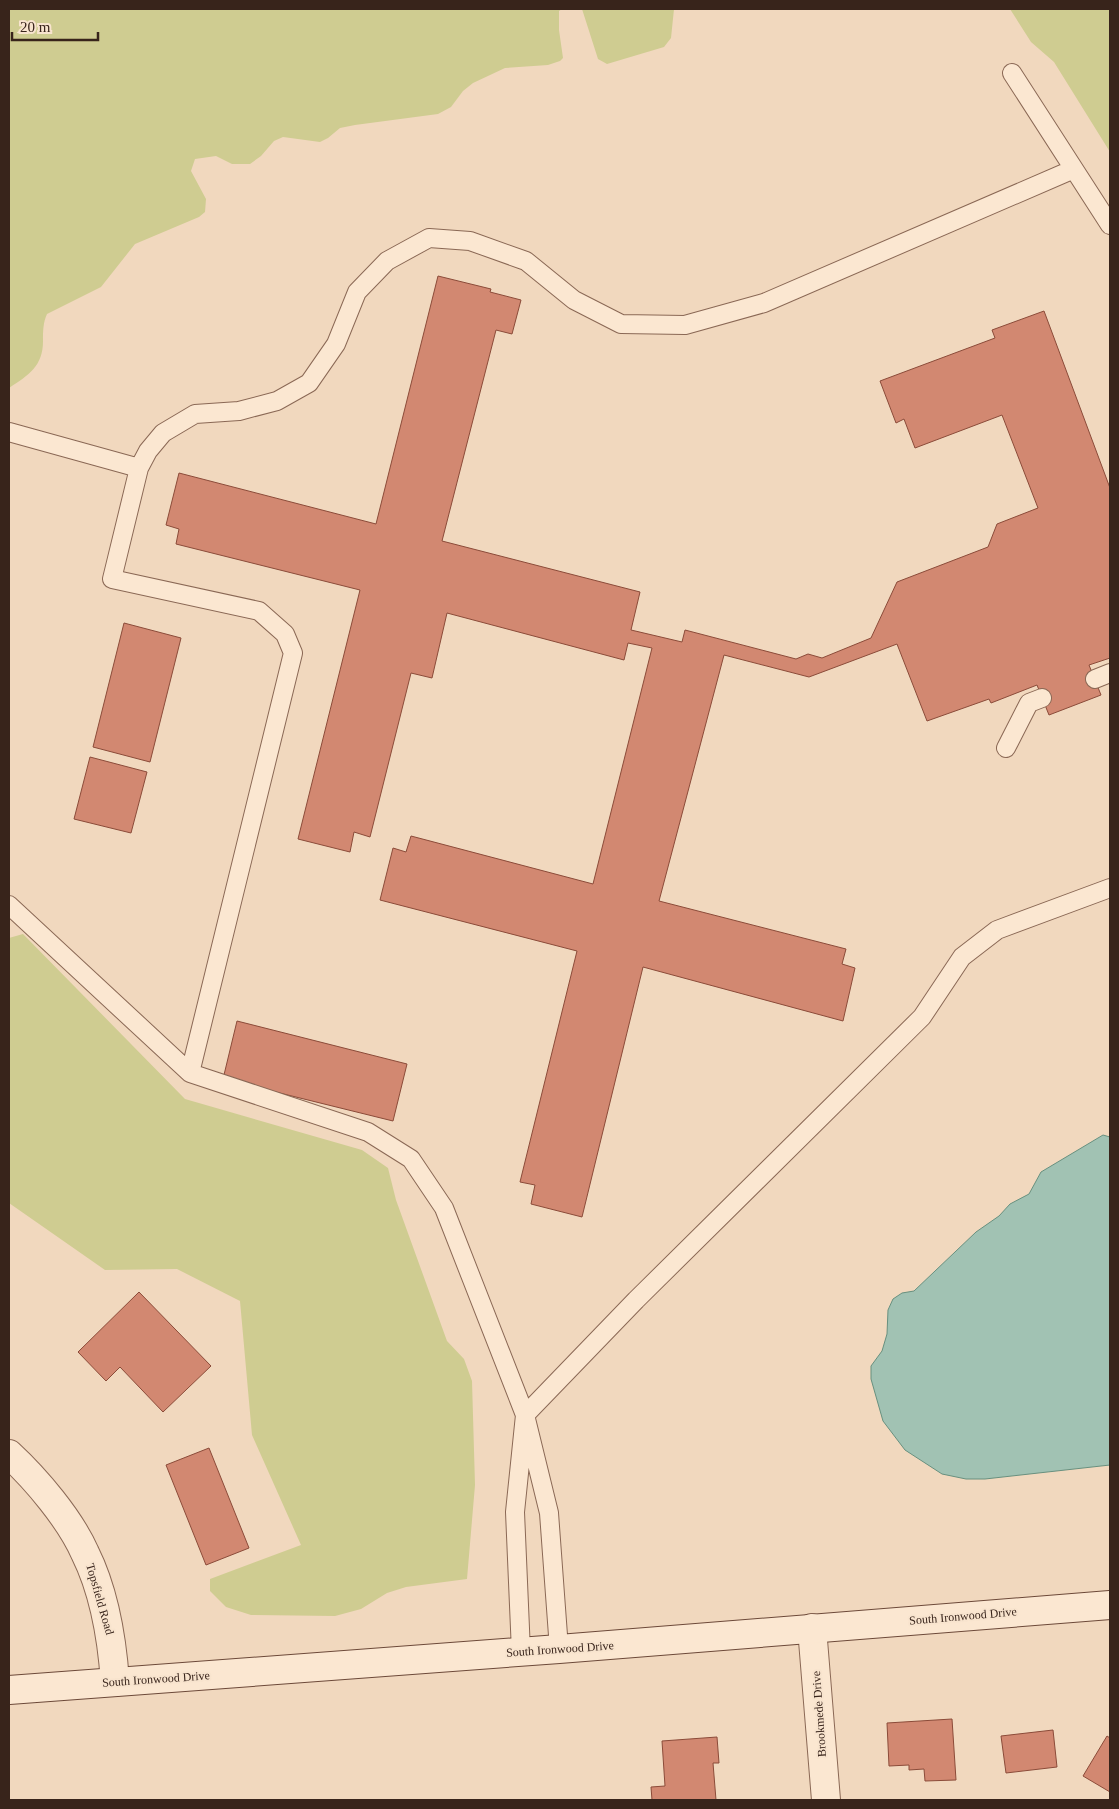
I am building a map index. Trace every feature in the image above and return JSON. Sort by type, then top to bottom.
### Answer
[{"type":"main road","name":"Topsfield Road","points":[[9,1454],[29,1473],[74,1532],[86,1553],[96,1579],[106,1615],[112,1647],[115,1682]]},
{"type":"main road","name":"South Ironwood Drive","points":[[9,1690],[521,1652],[1110,1604]]},
{"type":"main road","name":"Brookmede Drive","points":[[812,1628],[826,1800]]},
{"type":"lane","points":[[1012,72],[1110,225]]},
{"type":"lane","points":[[190,1073],[293,652],[285,634],[258,611],[112,579],[139,468],[148,451],[164,433],[196,414],[239,411],[277,401],[309,383],[336,344],[357,292],[387,261],[429,238],[470,241],[526,261],[574,300],[621,324],[685,325],[764,303],[1074,169]]},
{"type":"lane","points":[[9,432],[139,468]]},
{"type":"lane","points":[[1006,748],[1029,703],[1042,698]]},
{"type":"lane","points":[[521,1652],[515,1512],[525,1416],[636,1300],[922,1017],[962,957],[997,930],[1110,888]]},
{"type":"lane","points":[[9,906],[190,1073],[368,1132],[411,1159],[444,1208],[525,1416],[549,1513],[559,1649]]},
{"type":"shaded area","points":[[9,9],[562,9],[559,11],[559,30],[563,58],[548,65],[505,68],[473,83],[463,91],[451,107],[438,114],[340,128],[320,142],[283,137],[274,141],[261,156],[250,164],[232,164],[216,156],[195,159],[191,171],[206,199],[205,212],[199,217],[135,244],[101,287],[47,314],[42,350],[38,363],[29,374],[9,388]]},
{"type":"shaded area","points":[[582,9],[674,9],[671,38],[664,47],[607,64],[598,59]]},
{"type":"shaded area","points":[[1010,9],[1110,9],[1110,152],[1054,62],[1031,42]]},
{"type":"shaded area","points":[[23,934],[185,1099],[362,1150],[388,1168],[396,1200],[447,1341],[464,1359],[472,1381],[475,1485],[467,1579],[406,1587],[387,1593],[361,1609],[335,1616],[251,1615],[226,1607],[210,1591],[210,1579],[301,1545],[252,1435],[240,1301],[177,1269],[105,1270],[9,1203],[9,938]]},
{"type":"shaded area","points":[[1103,1135],[1110,1137],[1110,1465],[985,1479],[966,1479],[942,1474],[905,1450],[883,1421],[871,1379],[871,1366],[882,1351],[887,1334],[888,1310],[893,1299],[902,1293],[914,1291],[976,1232],[999,1216],[1010,1204],[1029,1194],[1041,1172]]},
{"type":"building","points":[[438,276],[491,289],[490,292],[521,300],[512,334],[496,330],[442,541],[640,592],[631,630],[682,642],[685,630],[796,659],[808,654],[822,658],[871,638],[897,582],[988,547],[997,524],[1038,508],[1002,415],[915,448],[904,419],[896,423],[880,381],[995,338],[992,330],[1044,311],[1110,488],[1110,658],[1089,665],[1101,695],[1049,715],[1037,685],[991,703],[989,699],[927,721],[897,644],[809,677],[724,655],[659,901],[846,949],[842,964],[855,968],[843,1021],[643,967],[582,1217],[531,1204],[535,1185],[520,1182],[577,951],[380,900],[393,848],[406,852],[411,836],[593,884],[652,648],[628,643],[624,660],[447,613],[432,678],[411,673],[370,837],[354,832],[350,852],[298,839],[360,590],[176,544],[179,529],[166,525],[179,473],[376,524]]},
{"type":"building","points":[[124,623],[181,638],[150,762],[93,747]]},
{"type":"building","points":[[90,757],[147,772],[131,833],[74,819]]},
{"type":"building","points":[[237,1021],[407,1064],[393,1121],[223,1079]]},
{"type":"building","points":[[139,1292],[211,1366],[163,1412],[120,1367],[106,1381],[78,1352]]},
{"type":"building","points":[[209,1448],[249,1548],[206,1565],[166,1465]]},
{"type":"building","points":[[952,1719],[956,1780],[925,1781],[924,1769],[909,1770],[909,1765],[889,1766],[887,1723]]},
{"type":"building","points":[[1053,1730],[1057,1767],[1006,1773],[1001,1736]]},
{"type":"building","points":[[1107,1736],[1110,1738],[1110,1792],[1083,1776]]},
{"type":"building","points":[[717,1737],[719,1763],[713,1763],[716,1800],[652,1800],[651,1787],[665,1786],[662,1741]]}]
